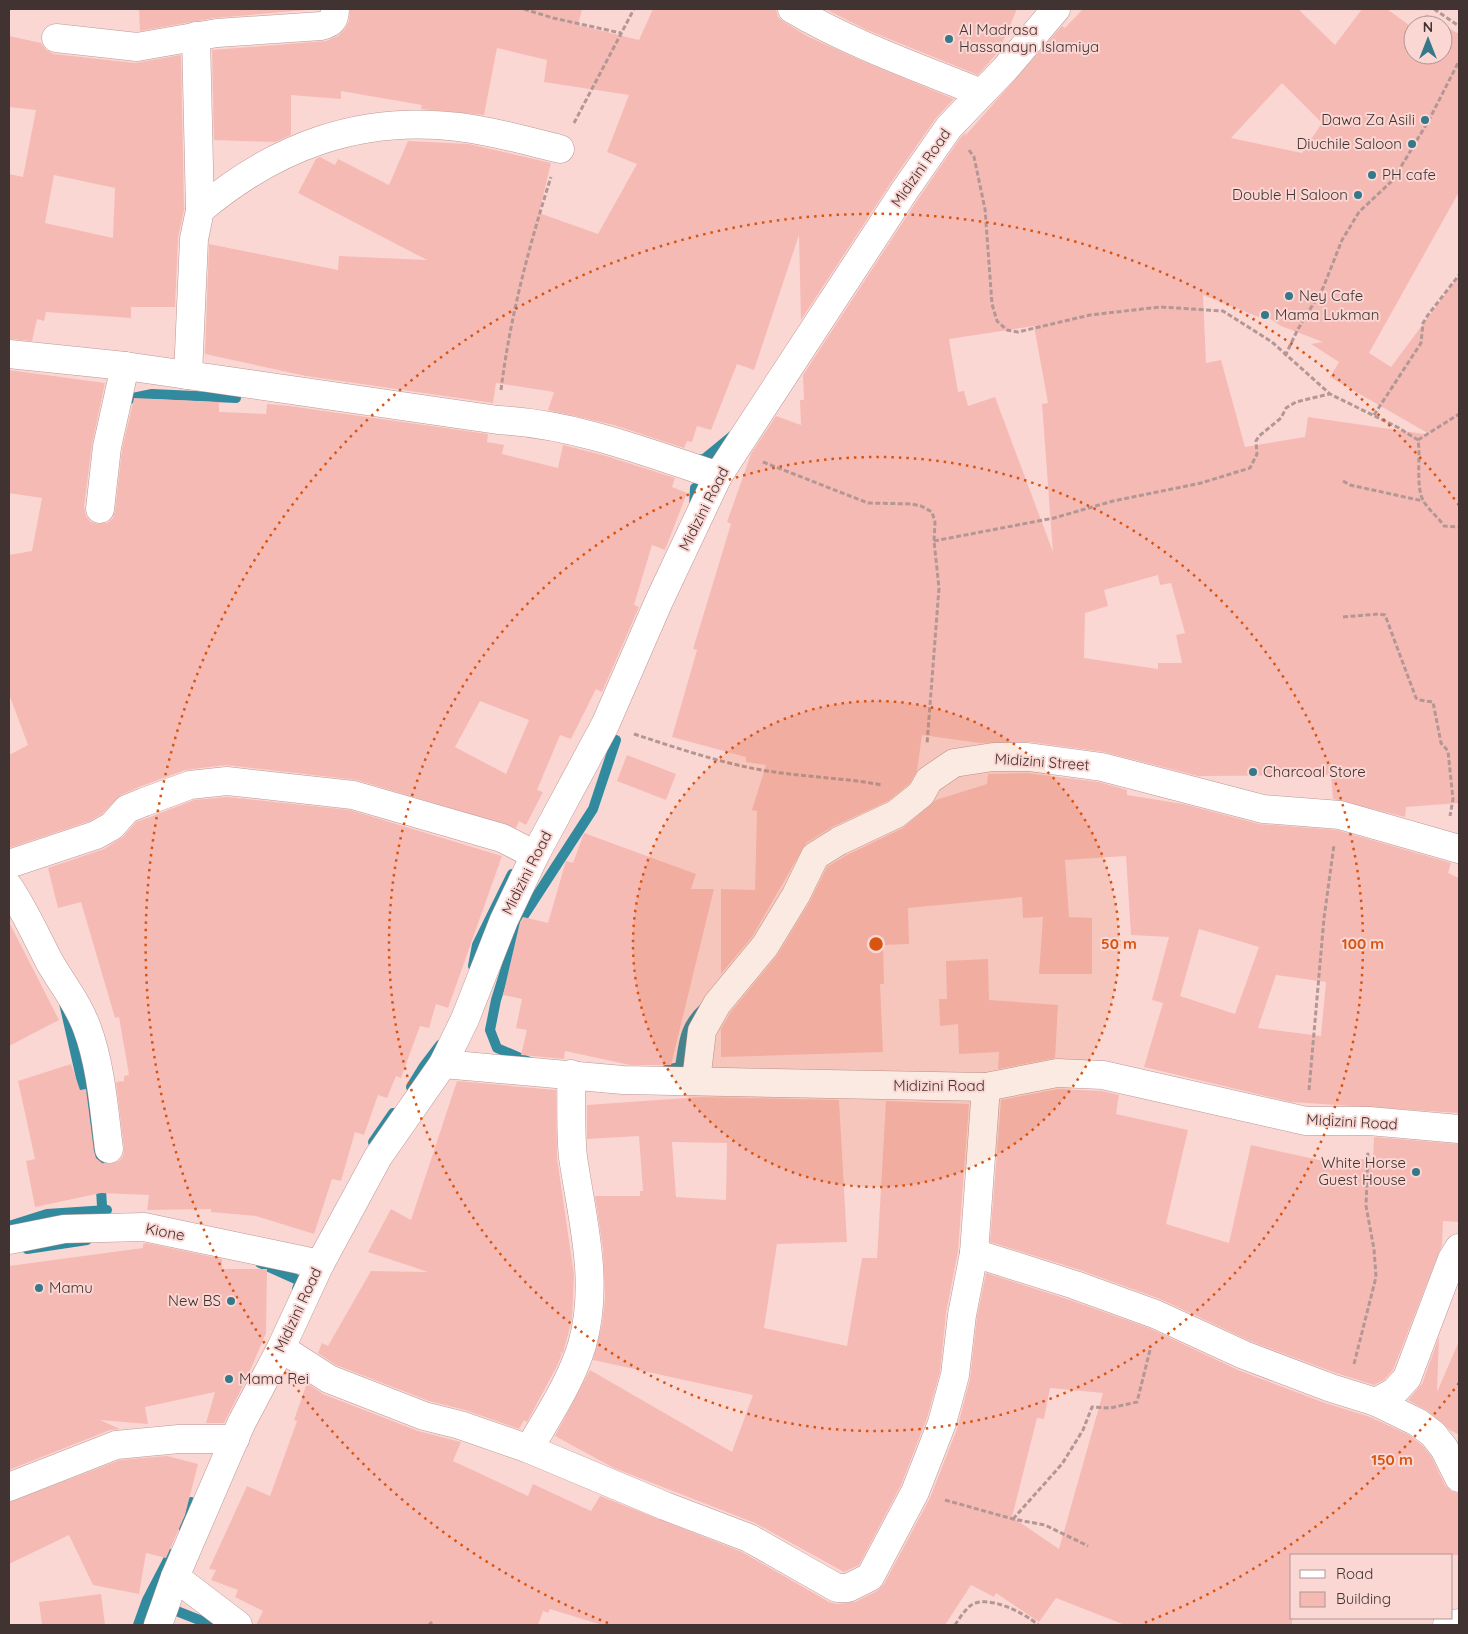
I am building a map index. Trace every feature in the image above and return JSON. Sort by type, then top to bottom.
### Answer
[{"type":"street","points":[[56,38],[137,47],[234,31],[321,26],[330,24],[335,18],[335,9]]},
{"type":"street","points":[[792,9],[816,23],[859,43],[980,94]]},
{"type":"street","name":"Midizini Road","points":[[158,1625],[175,1577],[235,1438],[281,1348],[320,1264],[378,1158],[443,1064],[466,1019],[504,920],[605,724],[659,601],[718,476],[880,227],[949,127],[1005,69],[1056,9]]},
{"type":"street","points":[[188,374],[194,239],[200,210],[196,36]]},
{"type":"street","points":[[200,210],[240,180],[296,148],[352,130],[384,125],[417,124],[459,127],[499,134],[560,150]]},
{"type":"street","points":[[9,354],[188,374],[498,420],[528,422],[606,438],[718,476]]},
{"type":"street","points":[[100,509],[107,447],[125,366]]},
{"type":"street","name":"Midizini Street","points":[[696,1081],[702,1032],[717,1004],[765,946],[796,895],[815,856],[839,841],[896,814],[954,763],[970,759],[1028,757],[1102,766],[1263,808],[1340,815],[1450,846]]},
{"type":"street","points":[[9,864],[96,835],[112,826],[128,808],[190,785],[226,781],[353,795],[502,838],[536,855]]},
{"type":"street","points":[[9,887],[25,910],[50,962],[73,997],[88,1028],[102,1092],[109,1149]]},
{"type":"street","name":"Midizini Road","points":[[443,1064],[623,1080],[986,1088],[1057,1073],[1103,1074],[1306,1121],[1369,1121],[1459,1130]]},
{"type":"street","points":[[529,1449],[575,1364],[586,1328],[589,1296],[589,1246],[573,1155],[571,1074]]},
{"type":"street","points":[[281,1348],[329,1379],[424,1416],[460,1424],[529,1449],[665,1506],[749,1538],[837,1588],[848,1588],[870,1577],[915,1492],[942,1424],[955,1375],[962,1315],[974,1253],[986,1088]]},
{"type":"street","name":"Kione","points":[[9,1240],[64,1228],[144,1227],[320,1264]]},
{"type":"street","points":[[1376,1402],[1394,1392],[1407,1378],[1452,1259],[1459,1248]]},
{"type":"street","points":[[974,1253],[1075,1284],[1156,1314],[1244,1354],[1332,1388],[1376,1402],[1417,1422],[1433,1434],[1444,1448],[1459,1478]]},
{"type":"street","points":[[9,1487],[116,1445],[179,1438],[235,1438]]},
{"type":"street","points":[[175,1577],[238,1625]]},
{"type":"street","points":[[1447,1625],[1459,1623]]},
{"type":"path","points":[[524,9],[553,18],[621,33]]},
{"type":"path","points":[[498,420],[505,356],[530,242],[560,150],[634,9]]},
{"type":"path","points":[[1434,9],[1459,26]]},
{"type":"path","points":[[1285,356],[1298,329],[1323,288],[1342,240],[1360,212],[1393,180],[1429,120],[1459,61]]},
{"type":"path","points":[[949,127],[974,157],[985,209],[992,304],[997,321],[1007,330],[1018,332],[1090,315],[1160,307],[1223,311],[1272,342],[1285,356],[1330,394],[1374,415],[1418,440]]},
{"type":"path","points":[[1374,415],[1421,343],[1423,323],[1459,275]]},
{"type":"path","points":[[934,542],[1054,518],[1113,500],[1201,483],[1250,468],[1257,454],[1256,441],[1259,436],[1281,418],[1286,408],[1296,402],[1330,394]]},
{"type":"path","points":[[1418,440],[1459,414]]},
{"type":"path","points":[[1418,440],[1420,491],[1423,500],[1444,526],[1459,527]]},
{"type":"path","points":[[605,724],[698,754],[754,769],[802,776],[925,787],[927,734],[934,682],[939,588],[934,542],[935,522],[932,512],[921,506],[897,502],[868,503],[826,484],[750,458],[718,476]]},
{"type":"path","points":[[1343,481],[1350,485],[1423,500]]},
{"type":"path","points":[[1343,617],[1385,615],[1416,698],[1433,702],[1441,743],[1448,752],[1452,799],[1449,818],[1450,846]]},
{"type":"path","points":[[1306,1121],[1327,892],[1340,815]]},
{"type":"path","points":[[1332,1388],[1350,1374],[1374,1289],[1374,1249],[1366,1206],[1369,1121]]},
{"type":"path","points":[[1013,1519],[1062,1464],[1083,1430],[1092,1407],[1110,1408],[1137,1402],[1150,1359],[1156,1314]]},
{"type":"path","points":[[915,1492],[1013,1519],[1045,1525],[1088,1546]]},
{"type":"path","points":[[955,1625],[970,1606],[983,1602],[1002,1605],[1019,1611],[1038,1625]]},
{"type":"building","points":[[139,9],[319,9],[214,18],[140,31]]},
{"type":"building","points":[[350,9],[582,9],[578,25],[639,40],[653,9],[776,9],[778,17],[807,36],[954,99],[936,118],[892,181],[801,320],[799,235],[754,370],[737,364],[711,430],[697,426],[692,442],[687,441],[684,448],[614,425],[548,410],[554,392],[496,383],[493,403],[306,376],[205,354],[209,244],[338,270],[339,256],[427,260],[298,193],[316,159],[320,157],[335,165],[338,159],[389,185],[408,141],[469,144],[551,163],[539,213],[598,234],[637,164],[607,152],[629,95],[544,82],[547,60],[497,48],[484,115],[421,109],[422,105],[341,91],[341,99],[291,95],[291,135],[275,142],[214,140],[212,50],[326,41],[338,36],[345,29],[349,21]]},
{"type":"building","points":[[830,9],[1017,9],[999,51],[978,75],[867,30],[829,11]]},
{"type":"building","points":[[1083,9],[1298,9],[1335,45],[1362,9],[1387,9],[1403,21],[1403,65],[1453,65],[1453,30],[1459,34],[1459,192],[1369,353],[1391,367],[1459,276],[1459,803],[1406,807],[1405,817],[1333,799],[1331,775],[1198,776],[1104,752],[1030,742],[980,743],[922,735],[917,771],[909,784],[888,801],[832,827],[806,843],[752,937],[721,974],[721,889],[755,890],[757,811],[752,810],[766,765],[746,762],[746,757],[672,737],[697,650],[693,649],[731,524],[727,522],[751,454],[776,416],[801,425],[800,400],[804,400],[803,375],[918,199],[961,137],[966,132],[965,136],[1062,26],[1065,28]],"holes":[[[1282,83],[1322,123],[1302,153],[1231,138]],[[1203,295],[1264,319],[1263,314],[1281,326],[1323,342],[1311,344],[1339,362],[1330,377],[1431,435],[1308,417],[1305,437],[1245,447],[1221,360],[1206,363]],[[1034,326],[1048,403],[1042,404],[1053,552],[995,397],[968,406],[964,391],[958,392],[949,339]],[[1158,575],[1160,585],[1171,583],[1185,633],[1176,635],[1182,663],[1158,663],[1158,669],[1084,658],[1085,613],[1108,606],[1104,590]]]},
{"type":"building","points":[[9,36],[41,43],[46,50],[54,54],[135,63],[181,55],[184,210],[178,238],[175,307],[131,307],[131,318],[46,312],[44,321],[37,319],[32,341],[9,339],[9,174],[23,177],[36,110],[9,107]],"holes":[[[54,175],[115,188],[113,238],[45,223]]]},
{"type":"building","points":[[9,370],[105,383],[92,444],[84,507],[86,516],[91,522],[98,524],[107,523],[113,518],[115,511],[122,450],[134,398],[219,402],[219,412],[266,414],[267,404],[289,406],[488,434],[487,442],[504,445],[502,454],[558,468],[563,445],[606,456],[675,478],[672,487],[687,493],[665,550],[652,545],[634,605],[639,607],[602,692],[596,689],[571,739],[560,735],[537,790],[543,792],[526,825],[519,821],[516,828],[357,780],[226,765],[185,770],[139,787],[121,795],[102,814],[90,821],[9,848],[9,755],[28,745],[9,694],[9,555],[32,551],[42,498],[9,493]],"holes":[[[480,701],[529,720],[506,774],[455,747]]]},
{"type":"building","points":[[627,755],[676,774],[666,800],[617,781]]},
{"type":"building","points":[[1027,773],[1099,782],[1127,790],[1127,795],[1183,804],[1259,824],[1337,830],[1451,863],[1448,873],[1459,878],[1459,1113],[1291,1102],[1144,1067],[1163,1003],[1152,1000],[1169,937],[1131,935],[1126,856],[1065,860],[1069,917],[1092,918],[1092,974],[1039,974],[1043,917],[1023,918],[1022,897],[908,908],[909,944],[883,945],[884,984],[880,984],[883,1052],[721,1057],[721,1029],[730,1013],[778,954],[809,903],[827,867],[847,855],[903,828],[936,800],[987,784],[988,774]],"holes":[[[1199,929],[1259,947],[1235,1014],[1180,996]],[[1276,975],[1326,982],[1321,1036],[1258,1028]]]},
{"type":"building","points":[[227,797],[350,810],[502,856],[448,1008],[436,1004],[429,1028],[420,1026],[401,1078],[396,1076],[387,1098],[378,1095],[364,1135],[355,1132],[341,1181],[332,1179],[314,1234],[256,1216],[211,1212],[211,1209],[147,1210],[149,1195],[101,1193],[35,1207],[26,1161],[35,1159],[18,1081],[71,1064],[80,1090],[86,1089],[96,1158],[102,1163],[110,1164],[119,1161],[123,1156],[124,1148],[116,1082],[124,1081],[124,1076],[129,1075],[119,1017],[115,1018],[81,902],[58,908],[48,868],[104,849],[123,837],[136,822],[194,800]]},
{"type":"building","points":[[584,833],[696,874],[691,889],[714,889],[671,1065],[630,1065],[565,1051],[564,1059],[521,1055],[527,1030],[516,1028],[522,999],[503,995],[520,922],[523,917],[548,923],[566,861],[573,863]]},
{"type":"building","points":[[9,922],[59,1020],[9,1046]]},
{"type":"building","points":[[988,959],[989,1000],[1058,1005],[1055,1058],[998,1069],[999,1052],[959,1054],[958,1024],[940,1026],[939,999],[947,999],[946,961]]},
{"type":"building","points":[[457,1081],[556,1090],[557,1158],[574,1275],[572,1319],[563,1353],[559,1352],[562,1354],[557,1366],[527,1422],[524,1420],[519,1429],[465,1410],[429,1401],[336,1365],[318,1353],[322,1343],[328,1346],[371,1271],[428,1272],[368,1252],[391,1209],[411,1220]]},
{"type":"building","points":[[1058,1089],[1102,1091],[1119,1095],[1116,1114],[1188,1130],[1166,1224],[1229,1243],[1251,1145],[1319,1160],[1373,1159],[1374,1137],[1459,1144],[1459,1222],[1443,1221],[1442,1245],[1393,1370],[1384,1380],[1374,1385],[1336,1373],[1250,1341],[1160,1299],[1080,1270],[990,1242],[1001,1100]]},
{"type":"building","points":[[701,1097],[839,1100],[847,1242],[777,1244],[764,1328],[847,1346],[862,1258],[877,1258],[886,1101],[969,1104],[958,1251],[946,1313],[940,1372],[927,1418],[901,1485],[859,1565],[844,1572],[755,1523],[614,1468],[555,1436],[590,1370],[732,1452],[753,1395],[593,1360],[602,1325],[605,1298],[603,1249],[595,1196],[640,1196],[640,1191],[643,1191],[639,1136],[587,1139],[587,1105]],"holes":[[[672,1142],[727,1143],[726,1200],[676,1197]]]},
{"type":"building","points":[[146,1243],[222,1259],[222,1269],[267,1269],[266,1333],[246,1380],[224,1423],[206,1423],[215,1392],[145,1407],[148,1424],[100,1420],[120,1429],[110,1430],[9,1470],[9,1266],[143,1248],[143,1244]]},
{"type":"building","points":[[986,1273],[1149,1328],[1238,1370],[1325,1403],[1370,1417],[1409,1435],[1422,1445],[1431,1456],[1445,1485],[1451,1491],[1458,1493],[1459,1555],[1290,1554],[1290,1619],[1292,1619],[1292,1625],[1125,1625],[1056,1598],[1039,1622],[996,1593],[994,1597],[971,1585],[945,1625],[602,1625],[550,1609],[548,1613],[543,1611],[538,1625],[256,1625],[263,1611],[235,1597],[238,1590],[211,1580],[216,1570],[209,1569],[247,1486],[270,1496],[297,1421],[294,1420],[307,1383],[323,1394],[418,1431],[461,1442],[453,1461],[528,1496],[533,1484],[591,1511],[600,1496],[742,1552],[829,1602],[837,1604],[855,1602],[877,1591],[884,1584],[930,1498],[957,1429],[970,1379],[977,1317]],"holes":[[[1050,1388],[1103,1393],[1059,1549],[1012,1517],[1037,1418],[1044,1419]]]},
{"type":"building","points":[[1439,1337],[1437,1392],[1459,1341],[1459,1435],[1426,1410],[1408,1400],[1422,1384]]},
{"type":"building","points":[[167,1456],[198,1464],[185,1515],[166,1558],[146,1553],[139,1594],[93,1585],[69,1535],[9,1564],[9,1502],[120,1460]]},
{"type":"building","points":[[101,1594],[105,1625],[42,1625],[39,1602]]},
{"type":"waterway","points":[[123,400],[152,394],[236,398]]},
{"type":"waterway","points":[[694,460],[704,459],[732,436]]},
{"type":"waterway","points":[[694,506],[695,488]]},
{"type":"waterway","points":[[532,1063],[497,1048],[490,1030],[496,1000],[521,920],[593,809],[616,740]]},
{"type":"waterway","points":[[473,966],[477,945],[512,874]]},
{"type":"waterway","points":[[64,1003],[99,1157],[102,1206]]},
{"type":"waterway","points":[[666,1070],[680,1067],[686,1035],[692,1021],[704,1008]]},
{"type":"waterway","points":[[411,1087],[440,1045]]},
{"type":"waterway","points":[[373,1142],[393,1113]]},
{"type":"waterway","points":[[9,1226],[47,1214],[107,1210]]},
{"type":"waterway","points":[[27,1249],[87,1240]]},
{"type":"waterway","points":[[260,1263],[300,1281],[297,1289]]},
{"type":"waterway","points":[[183,1527],[191,1502]]},
{"type":"waterway","points":[[138,1625],[147,1600],[171,1554]]},
{"type":"waterway","points":[[168,1610],[169,1608],[212,1625]]},
{"type":"place","name":"Al Madrasa Hassanayn Islamiya","points":[[949,39]]},
{"type":"place","name":"Dawa Za Asili","points":[[1425,120]]},
{"type":"place","name":"Diuchile Saloon","points":[[1412,144]]},
{"type":"place","name":"PH cafe","points":[[1372,175]]},
{"type":"place","name":"Double H Saloon","points":[[1358,195]]},
{"type":"place","name":"Ney Cafe","points":[[1289,296]]},
{"type":"place","name":"Mama Lukman","points":[[1265,315]]},
{"type":"place","name":"Charcoal Store","points":[[1253,772]]},
{"type":"place","name":"White Horse Guest House","points":[[1416,1172]]},
{"type":"place","name":"Mamu","points":[[39,1288]]},
{"type":"place","name":"New BS","points":[[231,1301]]},
{"type":"place","name":"Mama Rei","points":[[229,1379]]}]
